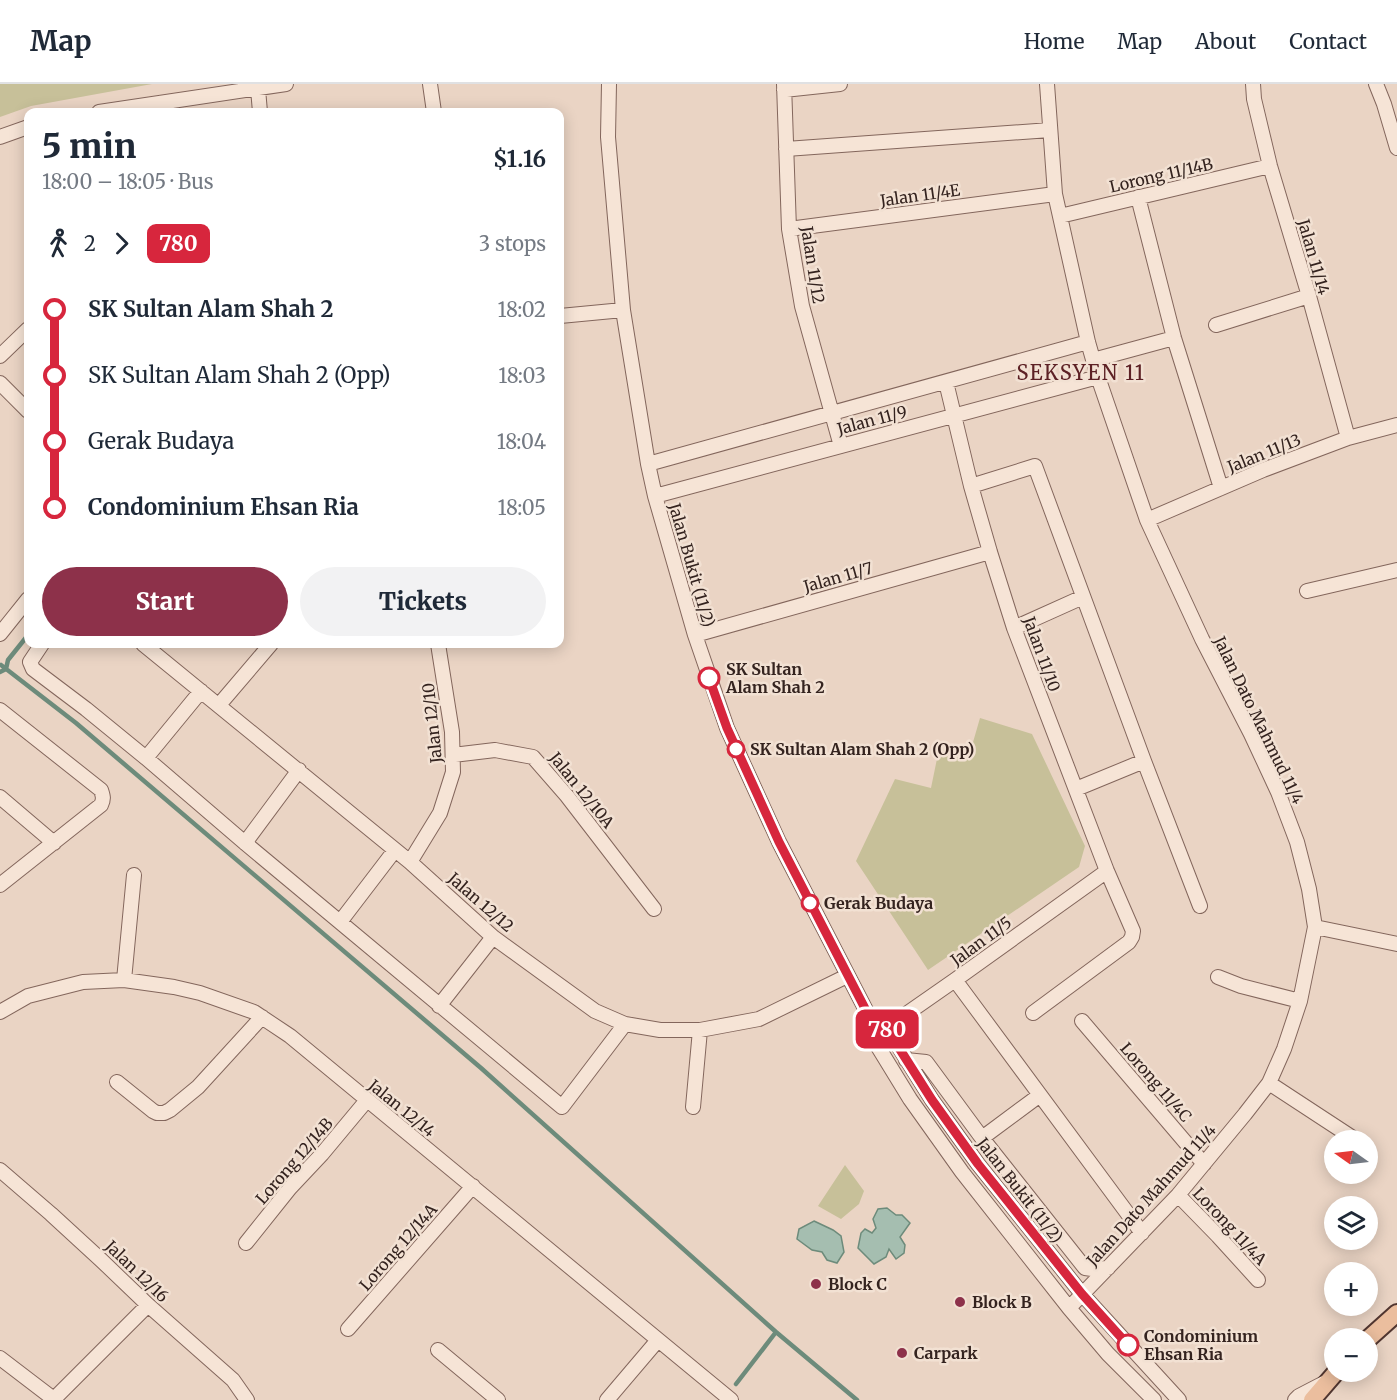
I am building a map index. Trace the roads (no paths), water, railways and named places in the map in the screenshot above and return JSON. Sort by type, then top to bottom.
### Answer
[{"type":"main road","points":[[1378,1330],[1397,1313]]},
{"type":"main road","points":[[1312,1400],[1327,1382]]},
{"type":"street","points":[[130,108],[286,84]]},
{"type":"street","points":[[430,84],[433,108]]},
{"type":"street","name":"Jalan Bukit (11/2)","points":[[609,84],[608,137],[623,310],[648,464],[695,635],[727,728],[779,842],[871,1020],[872,1037],[910,1099],[962,1172],[1069,1308],[1108,1354],[1154,1400]]},
{"type":"street","points":[[784,87],[840,84]]},
{"type":"street","name":"Jalan Dato Mahmud 11/4","points":[[1047,84],[1055,194],[1098,377],[1147,520],[1202,639],[1278,792],[1297,842],[1309,889],[1315,927],[1300,1001],[1284,1049],[1269,1083],[1178,1195],[1069,1308]]},
{"type":"street","name":"Jalan 11/14","points":[[1253,84],[1254,99],[1270,166],[1348,438]]},
{"type":"street","points":[[1376,84],[1391,102],[1397,148]]},
{"type":"street","name":"Jalan 11/12","points":[[784,87],[789,229],[802,306],[841,446]]},
{"type":"street","points":[[258,88],[260,108]]},
{"type":"street","points":[[0,137],[24,129]]},
{"type":"street","points":[[786,149],[1050,130]]},
{"type":"street","name":"Lorong 11/14B","points":[[1060,216],[1270,166]]},
{"type":"street","name":"Jalan 11/4E","points":[[789,229],[1055,194]]},
{"type":"street","points":[[1138,197],[1174,338],[1221,488]]},
{"type":"street","points":[[1216,325],[1309,297]]},
{"type":"street","points":[[564,316],[623,310]]},
{"type":"street","points":[[0,356],[24,333]]},
{"type":"street","points":[[1093,360],[1174,338]]},
{"type":"street","name":"Jalan 11/9","points":[[648,464],[1088,342]]},
{"type":"street","name":"Jalan 11/9","points":[[655,496],[1098,377]]},
{"type":"street","name":"Jalan 11/10","points":[[946,382],[971,486],[1014,628],[1107,871],[1133,929],[1129,942],[1033,1013]]},
{"type":"street","points":[[0,383],[24,407]]},
{"type":"street","name":"Jalan 11/13","points":[[1147,520],[1348,438],[1397,425]]},
{"type":"street","points":[[971,486],[1035,466],[1200,906]]},
{"type":"street","name":"Jalan 11/7","points":[[695,635],[990,552]]},
{"type":"street","points":[[1307,591],[1397,570]]},
{"type":"street","points":[[1014,628],[1083,597]]},
{"type":"street","points":[[0,634],[24,604]]},
{"type":"street","points":[[39,648],[30,662],[33,669],[146,758],[562,1107],[625,1024]]},
{"type":"street","name":"Jalan 12/12","points":[[148,648],[410,862],[493,937],[596,1011],[625,1024],[660,1030],[700,1030],[759,1019],[847,976]]},
{"type":"street","points":[[219,705],[268,648]]},
{"type":"street","name":"Jalan 12/10","points":[[410,862],[440,813],[453,772],[452,732],[439,648]]},
{"type":"street","points":[[146,758],[201,691]]},
{"type":"street","points":[[0,710],[101,790],[103,796],[101,805],[0,885]]},
{"type":"street","name":"Jalan 12/10A","points":[[453,754],[495,750],[533,757],[567,795],[654,909]]},
{"type":"street","points":[[1076,789],[1144,761]]},
{"type":"street","points":[[245,843],[299,770]]},
{"type":"street","points":[[0,798],[54,843]]},
{"type":"street","points":[[340,922],[395,850]]},
{"type":"street","name":"Jalan 11/5","points":[[872,1037],[887,1029],[1107,871]]},
{"type":"street","points":[[124,980],[134,875]]},
{"type":"street","points":[[1315,927],[1397,944]]},
{"type":"street","points":[[440,1005],[493,937]]},
{"type":"street","points":[[1218,977],[1241,986],[1300,1001]]},
{"type":"street","name":"Jalan 12/14","points":[[0,1012],[28,996],[83,982],[124,980],[200,993],[244,1008],[262,1017],[290,1036],[731,1400]]},
{"type":"street","points":[[955,980],[1142,1233]]},
{"type":"street","points":[[117,1082],[153,1111],[164,1113],[198,1087],[262,1017]]},
{"type":"street","name":"Jalan Bukit (11/2)","points":[[871,1020],[887,1029],[932,1100],[978,1164],[1082,1294],[1179,1400]]},
{"type":"street","name":"Lorong 11/4C","points":[[1082,1021],[1204,1164]]},
{"type":"street","points":[[693,1107],[700,1030]]},
{"type":"street","points":[[906,1060],[926,1062],[982,1138],[1085,1268],[1108,1268]]},
{"type":"street","points":[[1269,1083],[1341,1130]]},
{"type":"street","points":[[982,1138],[1040,1095]]},
{"type":"street","name":"Lorong 12/14B","points":[[246,1243],[290,1188],[367,1100]]},
{"type":"street","name":"Jalan 12/16","points":[[0,1170],[232,1380],[247,1400]]},
{"type":"street","name":"Lorong 12/14A","points":[[348,1329],[473,1186]]},
{"type":"street","name":"Lorong 11/4A","points":[[1178,1195],[1258,1281]]},
{"type":"street","points":[[0,1358],[55,1399],[148,1305]]},
{"type":"street","points":[[607,1400],[658,1340]]},
{"type":"street","points":[[438,1350],[498,1400]]},
{"type":"street","points":[[1295,1400],[1324,1381]]},
{"type":"waterway","points":[[0,672],[6,669],[8,660],[24,640]]},
{"type":"waterway","points":[[1,665],[76,723],[481,1068],[776,1332],[857,1400]]},
{"type":"waterway","points":[[736,1384],[776,1332]]},
{"type":"place","name":"SK Sultan Alam Shah 2","points":[[709,678]]},
{"type":"place","name":"SK Sultan Alam Shah 2 (Opp)","points":[[736,749]]},
{"type":"place","name":"Gerak Budaya","points":[[810,903]]},
{"type":"place","name":"Block C","points":[[816,1284]]},
{"type":"place","name":"Block B","points":[[960,1302]]},
{"type":"place","name":"Condominium Ehsan Ria","points":[[1128,1345]]},
{"type":"place","name":"Carpark","points":[[902,1353]]},
{"type":"district","name":"SEKSYEN 11","points":[[1081,373]]}]
